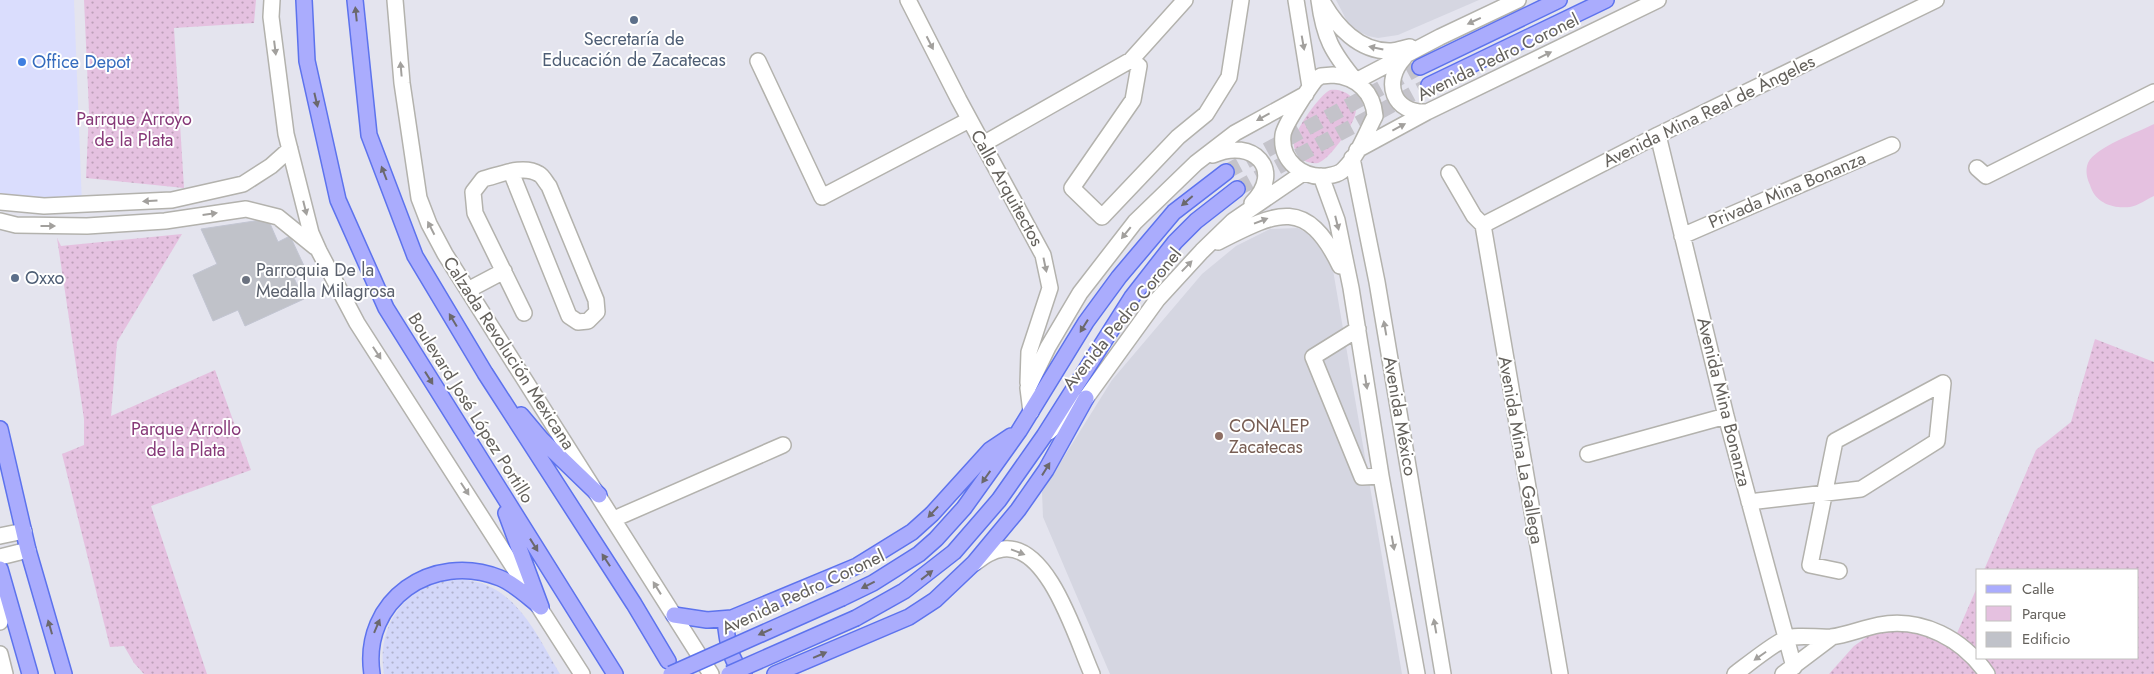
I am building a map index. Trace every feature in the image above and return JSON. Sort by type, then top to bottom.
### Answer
[{"type":"main road","name":"Boulevard José López Portillo","points":[[304,0],[306,60],[338,200],[386,308],[615,674]]},
{"type":"main road","name":"Boulevard José López Portillo","points":[[354,0],[369,135],[415,256],[485,373],[634,604],[670,668]]},
{"type":"main road","name":"Avenida Pedro Coronel","points":[[1420,67],[1559,0]]},
{"type":"main road","name":"Avenida Pedro Coronel","points":[[1429,85],[1606,0]]},
{"type":"main road","name":"Avenida Pedro Coronel","points":[[670,668],[842,598],[898,568],[936,539],[964,508],[1019,431],[1086,322],[1119,277],[1174,212],[1226,172]]},
{"type":"main road","name":"Avenida Pedro Coronel","points":[[729,674],[856,618],[904,591],[954,552],[999,500],[1044,436],[1132,297],[1175,242],[1196,221],[1237,189]]},
{"type":"main road","points":[[485,373],[542,440],[599,495]]},
{"type":"main road","points":[[775,674],[909,617],[935,600],[974,563],[1018,510],[1046,470],[1086,398]]},
{"type":"main road","points":[[0,429],[28,550],[64,674]]},
{"type":"main road","points":[[674,615],[707,620],[725,619],[857,566],[912,532],[932,514],[990,450],[1019,431]]},
{"type":"main road","points":[[495,483],[541,607]]},
{"type":"main road","points":[[0,569],[30,674]]},
{"type":"main road","points":[[372,674],[370,658],[373,636],[381,616],[392,601],[425,577],[436,573],[470,571],[501,579],[541,607]]},
{"type":"main road","points":[[725,619],[728,646],[738,669],[744,674]]},
{"type":"street","points":[[272,0],[271,17],[286,134],[311,233],[319,251],[357,322],[541,607],[582,674]]},
{"type":"street","name":"Calzada Revolución Mexicana","points":[[395,0],[402,83],[419,198],[428,224],[711,674]]},
{"type":"street","name":"Calle Arquitectos","points":[[908,0],[969,120],[1043,255],[1050,288],[1029,352],[1028,388]]},
{"type":"street","points":[[983,144],[1130,60],[1186,0]]},
{"type":"street","points":[[1130,60],[1139,66],[1133,100],[1072,188],[1102,217],[1178,137],[1206,114],[1230,77],[1242,0]]},
{"type":"street","points":[[1296,0],[1308,90]]},
{"type":"street","points":[[1321,0],[1332,19],[1348,36],[1368,47],[1391,51],[1440,37]]},
{"type":"street","points":[[1321,0],[1322,23],[1327,40],[1340,62],[1356,81],[1370,97],[1375,116],[1344,170],[1335,175],[1321,176],[1303,173],[1290,161],[1284,150],[1283,133],[1308,90],[1322,76],[1342,76],[1356,81],[1440,37],[1518,0]]},
{"type":"street","name":"Avenida Pedro Coronel","points":[[1354,154],[1427,112],[1658,0]]},
{"type":"street","name":"Avenida Mina Real de Ángeles","points":[[1483,225],[1658,136],[1936,0]]},
{"type":"street","points":[[1415,50],[1404,57],[1396,66],[1392,78],[1393,91],[1399,102],[1409,111],[1427,112]]},
{"type":"street","points":[[758,61],[822,197],[969,120]]},
{"type":"street","name":"Avenida Pedro Coronel","points":[[1028,388],[1056,332],[1104,260],[1135,222],[1196,163],[1235,133],[1308,90]]},
{"type":"street","points":[[1977,168],[1986,176],[2154,92]]},
{"type":"street","name":"Avenida Mina Bonanza","points":[[1658,136],[1726,416],[1786,638],[1789,670]]},
{"type":"street","name":"Privada Mina Bonanza","points":[[1682,236],[1892,145]]},
{"type":"street","points":[[0,202],[44,206],[172,200],[244,184],[271,166],[290,149]]},
{"type":"street","points":[[1196,163],[1230,149],[1245,151],[1258,160],[1264,169],[1266,179],[1258,197],[1232,221]]},
{"type":"street","name":"Avenida México","points":[[1354,154],[1443,674]]},
{"type":"street","points":[[511,172],[569,316],[578,322],[588,321],[597,312],[596,300],[549,186],[540,174],[524,169],[511,172],[483,179],[473,192],[475,213],[524,313]]},
{"type":"street","name":"Avenida Pedro Coronel","points":[[1044,436],[1086,398],[1157,300],[1202,251],[1232,221],[1303,173]]},
{"type":"street","points":[[1449,173],[1474,216],[1483,225]]},
{"type":"street","name":"Avenida México","points":[[1321,176],[1337,220],[1351,288],[1381,476],[1417,674]]},
{"type":"street","points":[[86,204],[87,226]]},
{"type":"street","points":[[0,222],[16,225],[87,226],[165,221],[246,209],[278,217],[319,251]]},
{"type":"street","points":[[1202,251],[1258,221],[1274,217],[1293,216],[1306,220],[1325,238],[1351,288]]},
{"type":"street","name":"Avenida Mina La Gallega","points":[[1483,225],[1560,674]]},
{"type":"street","points":[[468,290],[504,271]]},
{"type":"street","points":[[1358,329],[1313,357],[1362,477],[1381,476]]},
{"type":"street","points":[[1749,502],[1823,492],[1861,489],[1937,441],[1943,383],[1835,441],[1823,492],[1810,565],[1839,571]]},
{"type":"street","points":[[1028,388],[1031,412]]},
{"type":"street","points":[[1588,454],[1726,416]]},
{"type":"street","points":[[614,519],[782,444]]},
{"type":"street","points":[[0,536],[24,531]]},
{"type":"street","points":[[974,563],[988,554],[1002,549],[1016,550],[1034,560],[1048,577],[1092,674]]},
{"type":"street","points":[[0,558],[28,550]]},
{"type":"street","points":[[0,622],[6,595]]},
{"type":"street","points":[[1735,674],[1786,638],[1832,637],[1880,624],[1907,623],[1931,628],[1959,643],[1978,661],[1987,674]]},
{"type":"street","points":[[1789,670],[1832,637]]},
{"type":"street","points":[[0,654],[5,674]]},
{"type":"shaded area","points":[[0,0],[74,0],[82,205],[0,195]]},
{"type":"shaded area","points":[[1336,0],[1479,0],[1398,35],[1378,38],[1358,31],[1348,23]]},
{"type":"shaded area","name":"CONALEP Zacatecas","points":[[1298,228],[1315,238],[1333,270],[1402,674],[1110,674],[1043,517],[1042,492],[1112,380],[1202,274],[1236,246],[1270,229]]},
{"type":"green space","name":"Parrque Arroyo de la Plata","points":[[84,0],[256,0],[254,23],[174,28],[184,188],[86,178],[89,111]]},
{"type":"green space","points":[[1330,90],[1341,91],[1350,96],[1355,104],[1355,115],[1345,135],[1323,161],[1318,163],[1308,162],[1297,154],[1294,140],[1299,127],[1309,112]]},
{"type":"green space","points":[[2154,124],[2154,196],[2130,207],[2117,207],[2106,204],[2092,191],[2088,180],[2088,163],[2099,151],[2118,140]]},
{"type":"green space","name":"Parque Arrollo de la Plata","points":[[182,234],[117,342],[111,416],[215,370],[251,470],[151,506],[207,674],[144,674],[134,663],[124,646],[110,647],[62,454],[84,445],[84,419],[57,238],[61,246]]},
{"type":"green space","points":[[2095,339],[2154,362],[2154,674],[1829,674],[1854,646],[1881,627],[1931,635],[1951,647],[1976,590],[1976,659],[2139,659],[2139,569],[1984,569],[2036,450],[2071,422]]},
{"type":"sand","points":[[463,579],[486,585],[510,600],[538,636],[560,674],[384,674],[384,644],[387,631],[401,606],[423,588],[437,582]]},
{"type":"building","points":[[268,219],[278,242],[290,236],[307,272],[294,278],[304,299],[245,326],[238,310],[213,321],[193,275],[217,264],[201,229]]},
{"type":"tunnel","points":[[1226,172],[1420,67]]},
{"type":"tunnel","points":[[1237,189],[1429,85]]},
{"type":"place","name":"Secretaría de Educación de Zacatecas","points":[[634,20]]},
{"type":"place","name":"Office Depot","points":[[22,62]]},
{"type":"place","name":"Oxxo","points":[[15,278]]},
{"type":"place","name":"Parroquia De la Medalla Milagrosa","points":[[246,280]]},
{"type":"place","name":"CONALEP Zacatecas","points":[[1219,436]]}]
